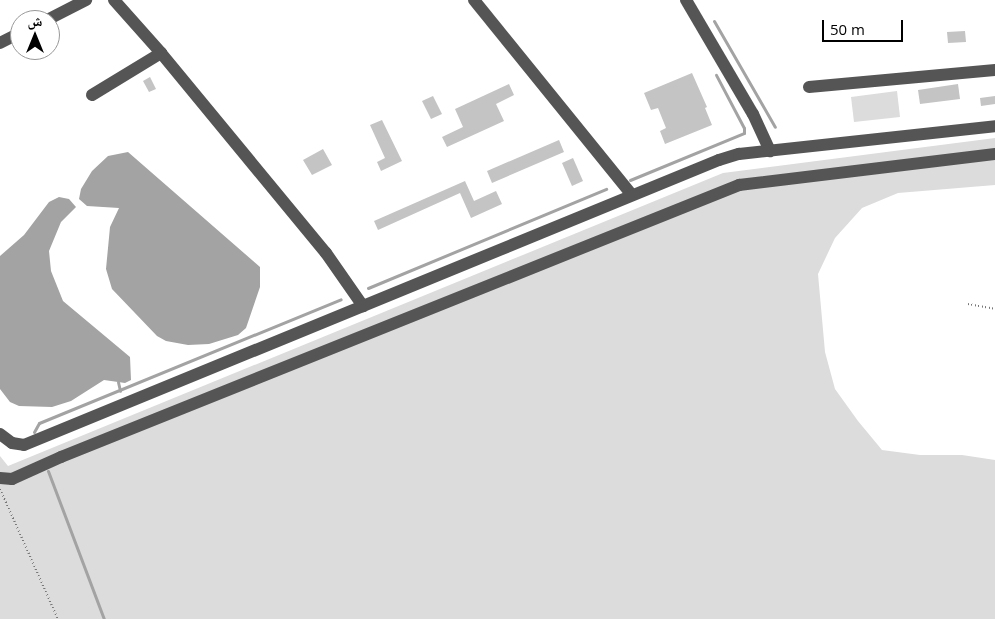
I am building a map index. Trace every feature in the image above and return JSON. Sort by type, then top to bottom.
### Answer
[{"type":"lane","points":[[60,13],[86,0]]},
{"type":"lane","points":[[114,0],[162,53],[326,253],[363,306]]},
{"type":"lane","points":[[474,0],[632,195]]},
{"type":"lane","points":[[686,0],[753,114],[770,151]]},
{"type":"lane","points":[[92,95],[162,53]]},
{"type":"lane","points":[[809,87],[995,70]]},
{"type":"lane","points":[[0,434],[12,443],[24,445],[632,195],[738,154],[995,126]]},
{"type":"lane","points":[[0,478],[12,479],[61,457],[738,185],[995,154]]},
{"type":"path","points":[[968,304],[995,309]]},
{"type":"path","points":[[0,489],[58,619]]},
{"type":"shaded area","points":[[897,91],[900,117],[854,122],[851,97]]},
{"type":"shaded area","points":[[995,138],[995,185],[898,193],[862,208],[835,238],[818,274],[825,352],[835,389],[882,450],[920,455],[962,455],[995,460],[995,619],[0,619],[0,456],[8,466],[723,173]]},
{"type":"shaded area","points":[[128,152],[260,267],[260,287],[246,328],[238,335],[209,344],[188,345],[166,341],[157,336],[112,289],[106,269],[110,227],[119,208],[87,206],[79,199],[81,189],[92,171],[108,156]]},
{"type":"shaded area","points":[[59,197],[69,199],[76,207],[61,222],[49,251],[51,271],[63,301],[130,357],[131,380],[125,383],[104,380],[71,401],[52,407],[19,406],[10,402],[0,389],[0,256],[24,235],[49,202]]},
{"type":"building","points":[[965,31],[966,42],[948,43],[947,32]]},
{"type":"building","points":[[692,73],[707,107],[705,108],[712,125],[665,144],[660,131],[666,128],[658,108],[651,110],[644,93]]},
{"type":"building","points":[[150,77],[156,89],[149,92],[143,81]]},
{"type":"building","points":[[509,84],[514,95],[496,104],[504,121],[447,147],[442,137],[463,127],[455,109]]},
{"type":"building","points":[[958,84],[960,99],[920,104],[918,90]]},
{"type":"building","points":[[433,96],[442,114],[431,119],[422,101]]},
{"type":"building","points":[[995,96],[995,104],[981,106],[980,98]]},
{"type":"building","points":[[382,120],[402,161],[381,171],[377,162],[385,158],[370,125]]},
{"type":"building","points":[[559,140],[564,152],[492,183],[487,171]]},
{"type":"building","points":[[323,149],[332,165],[312,175],[303,160]]},
{"type":"building","points":[[573,158],[583,181],[572,186],[562,163]]},
{"type":"building","points":[[465,181],[474,201],[496,191],[502,204],[471,218],[460,193],[378,230],[374,221]]},
{"type":"waterway","points":[[714,21],[775,127]]},
{"type":"waterway","points":[[630,180],[744,133],[744,128],[716,75]]},
{"type":"waterway","points":[[368,288],[606,189]]},
{"type":"waterway","points":[[34,432],[39,423],[341,299]]},
{"type":"waterway","points":[[118,382],[120,391]]},
{"type":"waterway","points":[[48,471],[104,619]]}]
